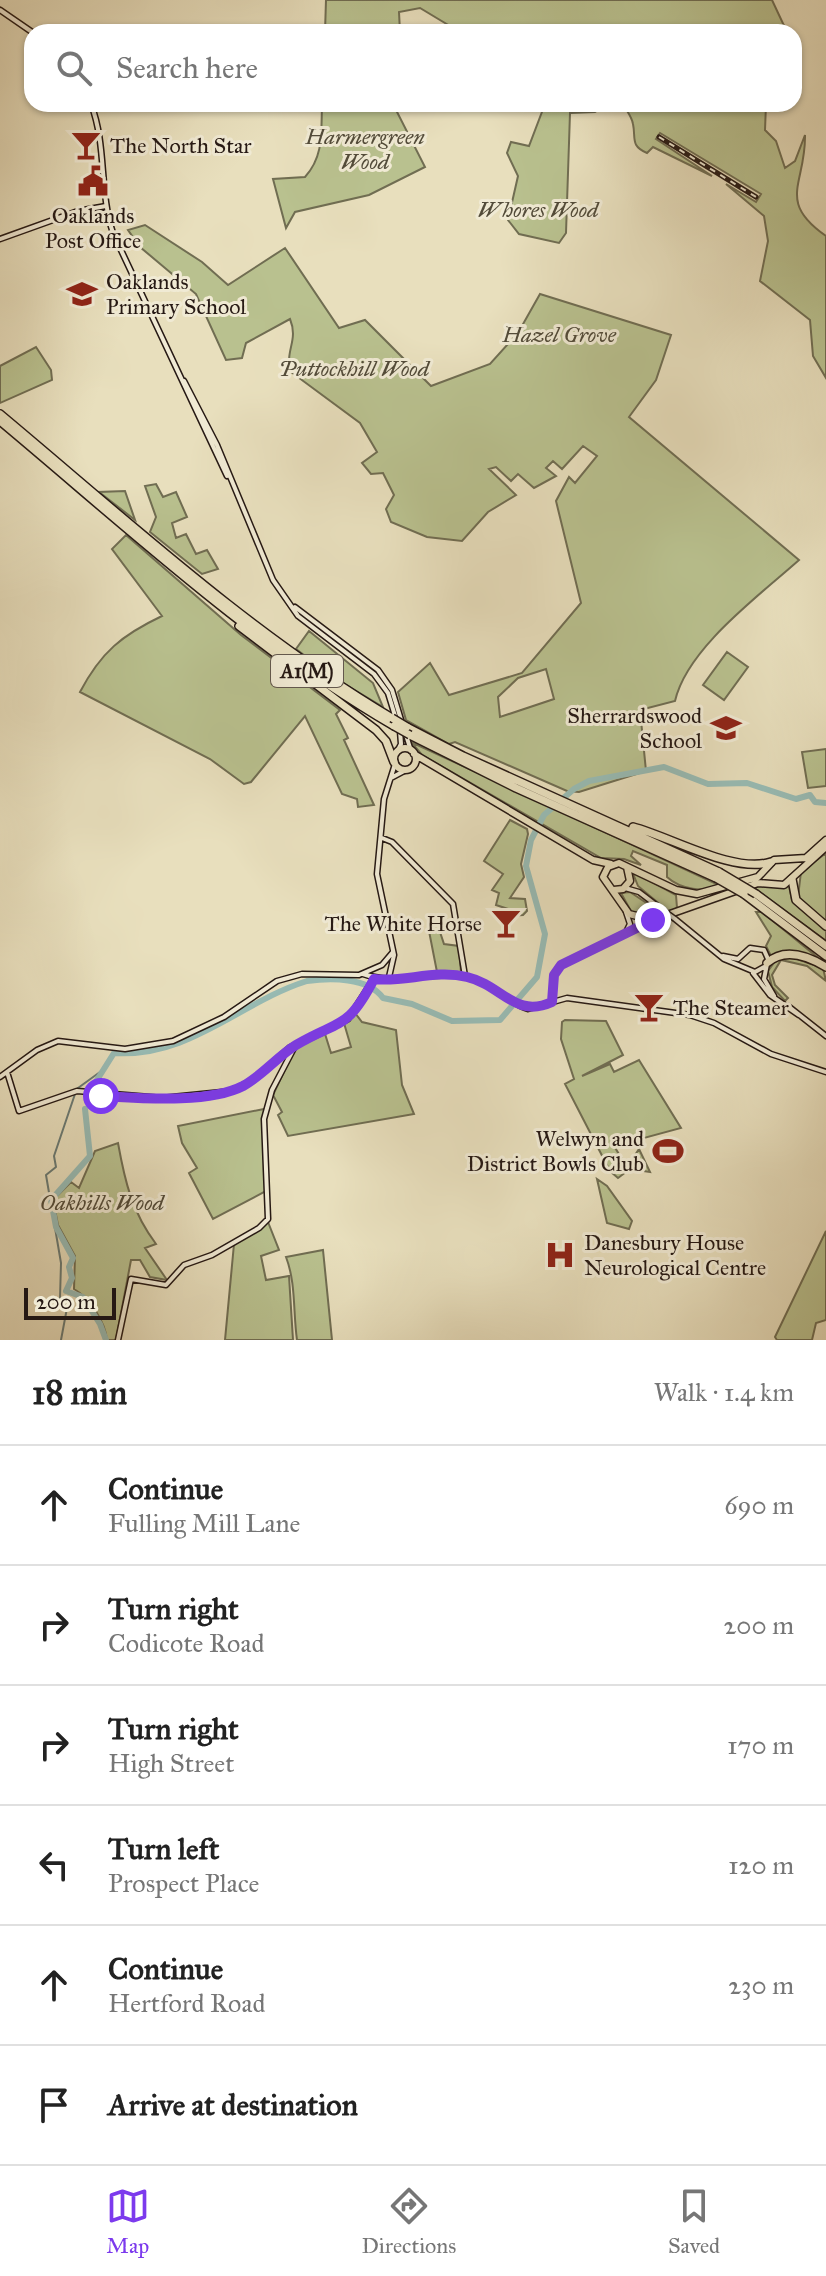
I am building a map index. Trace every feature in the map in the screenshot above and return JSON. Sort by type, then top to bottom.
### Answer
[{"type":"highway","name":"A1(M)","points":[[0,414],[191,581],[279,651],[408,731],[717,875],[826,956]]},
{"type":"highway","name":"A1(M)","points":[[0,421],[66,473]]},
{"type":"highway","name":"A1(M)","points":[[98,500],[257,627],[393,722]]},
{"type":"highway","points":[[191,581],[255,639],[376,730],[386,741],[395,763]]},
{"type":"highway","name":"A1(M)","points":[[566,806],[611,822],[756,894],[826,946]]},
{"type":"highway","points":[[611,822],[731,861],[769,866]]},
{"type":"highway","points":[[792,877],[796,900],[826,926]]},
{"type":"highway","points":[[767,964],[779,956],[793,954],[826,967]]},
{"type":"main road","points":[[0,10],[24,26]]},
{"type":"main road","points":[[93,112],[100,133],[106,206],[124,258],[229,478],[265,564],[310,626],[366,667],[382,683],[401,738],[384,799],[377,882],[393,952],[389,977]]},
{"type":"main road","points":[[0,239],[106,206]]},
{"type":"main road","points":[[293,606],[370,662],[386,680],[416,760],[408,769],[391,778]]},
{"type":"main road","points":[[397,752],[412,752],[432,768],[593,860],[627,867],[692,894],[715,892],[758,877],[769,866],[806,858],[826,840]]},
{"type":"main road","points":[[395,763],[408,769],[432,768]]},
{"type":"main road","points":[[382,838],[392,842],[453,904],[465,976]]},
{"type":"main road","points":[[554,1001],[552,996],[559,968],[626,932],[678,910],[758,883],[784,885],[826,847]]},
{"type":"main road","points":[[593,860],[626,911],[630,924],[626,932]]},
{"type":"main road","points":[[786,860],[792,877]]},
{"type":"main road","points":[[603,877],[611,864]]},
{"type":"main road","points":[[769,866],[771,883]]},
{"type":"main road","points":[[627,867],[639,892]]},
{"type":"main road","points":[[625,888],[631,878]]},
{"type":"main road","points":[[614,890],[625,888],[639,892],[723,956],[750,970],[767,964]]},
{"type":"main road","points":[[672,888],[680,899],[678,910]]},
{"type":"main road","points":[[626,911],[636,918],[653,920]]},
{"type":"main road","points":[[723,956],[734,959],[743,956],[750,948],[759,947],[766,953],[764,979],[774,996]]},
{"type":"main road","points":[[0,1077],[37,1050],[58,1041],[125,1049],[173,1041],[220,1019],[285,978],[363,974],[382,965],[393,952]]},
{"type":"main road","points":[[743,956],[764,990],[826,1036]]},
{"type":"main road","points":[[382,965],[390,970]]},
{"type":"main road","points":[[7,1072],[19,1111],[77,1091],[162,1098],[224,1093],[254,1079],[294,1048],[348,1019],[368,990],[374,969]]},
{"type":"main road","points":[[363,974],[373,980],[465,976],[531,1009],[554,1001],[574,999],[702,1018],[771,1054],[826,1072]]},
{"type":"main road","points":[[118,1340],[131,1279],[166,1285],[184,1265],[212,1255],[259,1228],[268,1219],[264,1119],[272,1090],[294,1048]]},
{"type":"green space","points":[[326,0],[772,0],[783,24],[447,24],[420,8],[399,12],[400,24],[325,24]]},
{"type":"green space","name":"Harmergreen Wood","points":[[322,112],[397,112],[425,167],[369,195],[295,212],[286,228],[273,179],[305,177],[316,161]]},
{"type":"green space","name":"Whores Wood","points":[[542,112],[595,112],[570,113],[566,233],[559,243],[519,234],[508,220],[518,176],[507,153],[511,142],[529,146]]},
{"type":"green space","points":[[627,112],[766,112],[765,130],[776,141],[785,168],[795,161],[805,135],[797,191],[802,212],[826,236],[826,378],[813,356],[810,320],[760,281],[768,241],[764,216],[726,184],[756,202],[761,194],[660,133],[656,139],[712,176],[653,147],[647,153],[636,144]]},
{"type":"green space","points":[[145,225],[202,262],[228,285],[285,248],[339,328],[365,320],[431,386],[490,364],[518,333],[540,294],[671,335],[656,380],[629,417],[799,560],[709,642],[682,681],[675,701],[640,710],[646,771],[579,792],[567,791],[455,742],[449,744],[406,720],[398,692],[430,663],[449,695],[522,673],[581,603],[556,501],[569,477],[575,483],[597,456],[583,446],[562,469],[553,461],[546,468],[556,476],[534,488],[518,474],[511,481],[496,467],[489,469],[516,495],[488,512],[462,541],[427,537],[391,522],[386,509],[394,495],[383,473],[371,474],[362,463],[377,452],[360,423],[291,372],[289,358],[293,334],[290,319],[246,343],[242,358],[226,360],[196,294],[140,247],[128,230]],"holes":[[[546,669],[554,699],[500,717],[498,697],[518,678]]]},
{"type":"green space","points":[[36,347],[51,370],[52,380],[0,403],[0,366]]},
{"type":"green space","points":[[156,484],[163,497],[176,492],[187,517],[172,523],[176,538],[186,534],[196,554],[207,550],[218,569],[202,574],[150,532],[156,517],[145,486]]},
{"type":"green space","points":[[125,491],[135,520],[99,492]]},
{"type":"green space","points":[[126,535],[241,635],[340,710],[336,714],[348,738],[344,740],[374,805],[358,807],[357,799],[342,794],[305,716],[251,782],[244,784],[210,759],[80,692],[96,666],[114,646],[135,630],[162,616],[112,549]]},
{"type":"green space","points":[[309,631],[373,683],[383,707],[333,677],[296,649]]},
{"type":"green space","points":[[727,652],[748,667],[724,700],[703,685]]},
{"type":"green space","points":[[411,742],[721,886],[700,889],[679,885],[667,877],[667,865],[633,851],[631,856],[641,865],[624,859],[601,858],[422,755]]},
{"type":"green space","points":[[826,749],[826,786],[808,788],[802,752]]},
{"type":"green space","points":[[510,820],[527,829],[528,834],[521,864],[524,877],[510,898],[525,899],[527,911],[523,915],[510,916],[511,910],[496,905],[499,893],[492,890],[503,874],[484,861]]},
{"type":"green space","points":[[826,853],[826,924],[798,897],[801,872]]},
{"type":"green space","points":[[632,871],[676,895],[677,908],[669,912],[638,886]]},
{"type":"green space","points":[[789,886],[792,900],[826,931],[826,941],[753,887]]},
{"type":"green space","points":[[630,892],[663,914],[654,918],[632,913],[621,893]]},
{"type":"green space","points":[[756,912],[762,912],[822,961],[779,953],[771,956],[766,946],[771,936]]},
{"type":"green space","points":[[439,929],[444,944],[459,946],[461,973],[437,972],[429,931]]},
{"type":"green space","points":[[791,957],[823,968],[826,981],[807,966],[781,960],[772,975],[775,985],[788,998],[785,1001],[772,987],[768,971],[776,960]]},
{"type":"green space","points":[[355,1013],[362,1022],[396,1030],[402,1085],[414,1114],[288,1136],[278,1115],[282,1112],[273,1095],[295,1048],[325,1034],[331,1053],[351,1047],[344,1023]]},
{"type":"green space","points":[[606,1021],[623,1055],[582,1076],[610,1064],[614,1072],[639,1060],[681,1128],[614,1146],[627,1167],[639,1149],[650,1172],[630,1169],[618,1178],[610,1171],[565,1084],[574,1079],[561,1039],[562,1022]]},
{"type":"green space","points":[[264,1109],[268,1190],[213,1219],[189,1173],[197,1168],[182,1143],[178,1126]]},
{"type":"green space","name":"Oakhills Wood","points":[[118,1143],[131,1196],[156,1244],[145,1248],[167,1280],[150,1277],[140,1260],[131,1260],[116,1340],[107,1340],[96,1311],[74,1289],[75,1256],[58,1225],[53,1200],[71,1182],[79,1188],[95,1151]]},
{"type":"green space","points":[[597,1179],[607,1186],[632,1221],[629,1229],[607,1223]]},
{"type":"green space","points":[[268,1222],[279,1250],[261,1256],[266,1280],[289,1276],[293,1340],[225,1340],[234,1244]]},
{"type":"green space","points":[[826,1231],[826,1320],[816,1323],[812,1340],[777,1340],[775,1337]]},
{"type":"green space","points":[[323,1250],[332,1340],[297,1340],[293,1287],[286,1257]]},
{"type":"waterway","points":[[90,1091],[114,1053],[167,1047],[307,981],[326,979],[358,983],[368,986],[383,998],[412,1004],[452,1021],[500,1020],[537,977],[545,934],[526,866],[531,840],[544,815],[574,789],[589,781],[664,767],[708,784],[747,783],[796,799],[810,795],[815,802],[826,803]]},
{"type":"waterway","points":[[78,1088],[100,1072]]},
{"type":"waterway","points":[[61,1340],[67,1308],[60,1298],[61,1263],[46,1175],[56,1167],[54,1156],[75,1094]]},
{"type":"waterway","points":[[85,1109],[90,1156],[51,1200],[56,1227],[73,1258],[69,1267],[72,1278],[66,1291],[83,1297],[106,1340]]},
{"type":"railway","points":[[659,137],[756,197]]},
{"type":"place","name":"The North Star","points":[[86,145]]},
{"type":"place","name":"Oaklands Post Office","points":[[93,181]]},
{"type":"place","name":"Oaklands Primary School","points":[[82,294]]},
{"type":"place","name":"Sherrardswood School","points":[[726,728]]},
{"type":"place","name":"The White Horse","points":[[506,923]]},
{"type":"place","name":"The Steamer","points":[[649,1007]]},
{"type":"place","name":"Welwyn and District Bowls Club","points":[[668,1151]]},
{"type":"place","name":"Danesbury House Neurological Centre","points":[[560,1255]]},
{"type":"route","points":[[101,1096],[162,1098],[232,1091],[254,1079],[289,1048],[348,1019],[374,979],[425,974],[465,976],[500,991],[523,1008],[535,1009],[552,1002],[554,975],[561,965],[653,920]]},
{"type":"park label","name":"Hazel Grove","points":[[559,334]]},
{"type":"park label","name":"Puttockhill Wood","points":[[354,368]]}]
